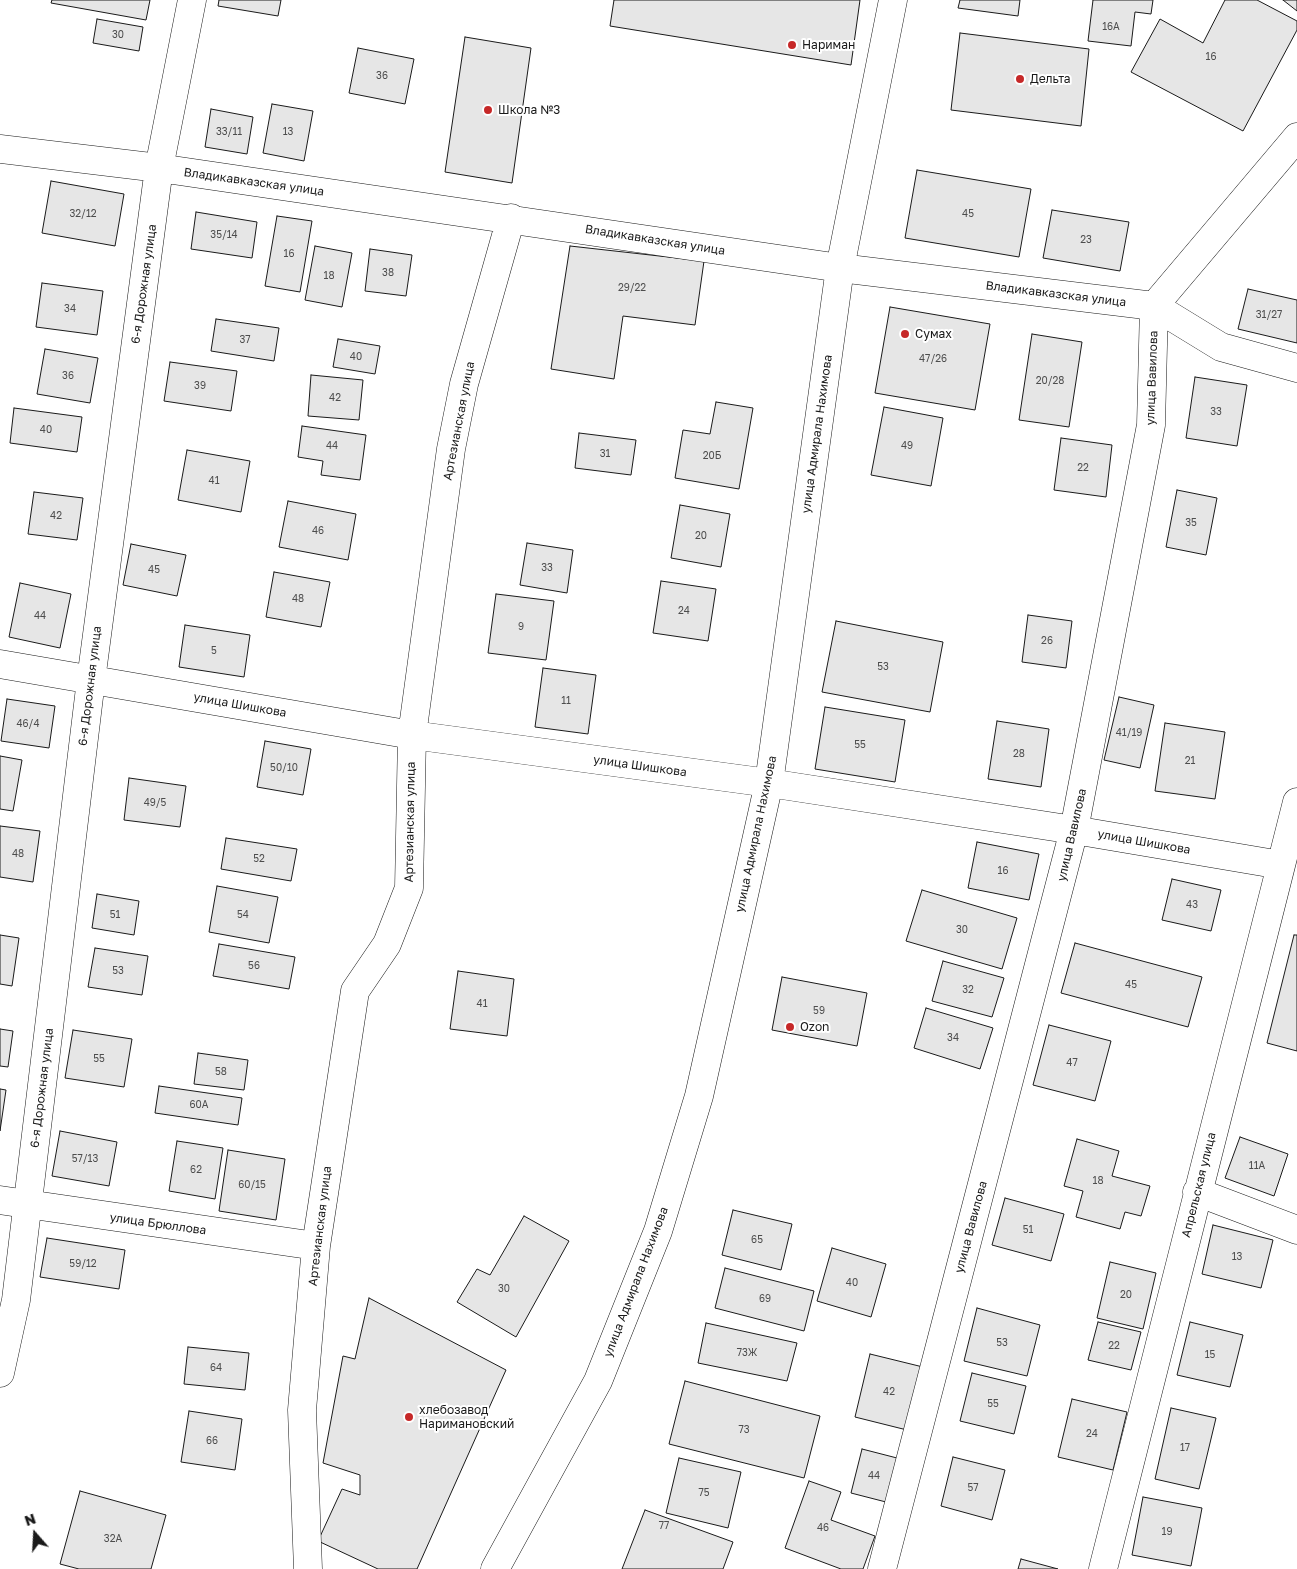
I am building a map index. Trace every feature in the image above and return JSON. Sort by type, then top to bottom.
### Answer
[{"type":"street","name":"6-я Дорожная улица","points":[[0,1373],[16,1300],[91,680],[160,168],[192,0]]},
{"type":"street","name":"улица Адмирала Нахимова","points":[[495,1569],[598,1381],[658,1231],[699,1096],[769,783],[840,268],[893,0]]},
{"type":"street","points":[[1154,306],[1297,137]]},
{"type":"street","name":"Владикавказская улица","points":[[0,149],[160,168],[511,218],[840,268],[1154,306],[1221,347],[1297,368]]},
{"type":"street","name":"Артезианская улица","points":[[308,1569],[302,1410],[316,1246],[355,991],[387,944],[409,888],[412,735],[451,449],[464,384],[511,218]]},
{"type":"street","name":"улица Вавилова","points":[[882,1569],[1074,830],[1151,425],[1154,306]]},
{"type":"street","name":"улица Шишкова","points":[[0,664],[412,735],[769,783],[1074,830],[1280,865]]},
{"type":"street","name":"Апрельская улица","points":[[1103,1569],[1297,802]]},
{"type":"street","points":[[1197,1192],[1297,1230]]},
{"type":"street","name":"улица Брюллова","points":[[0,1200],[316,1246]]},
{"type":"building","points":[[52,0],[150,0],[146,20],[51,3]]},
{"type":"building","points":[[219,0],[281,0],[278,16],[218,6]]},
{"type":"building","name":"Нариман","points":[[614,0],[860,0],[851,65],[610,26]]},
{"type":"building","points":[[960,0],[1020,0],[1018,16],[958,8]]},
{"type":"building","points":[[1093,0],[1153,0],[1151,14],[1135,12],[1131,46],[1088,41]]},
{"type":"building","points":[[1225,0],[1257,0],[1297,21],[1297,30],[1243,131],[1131,72],[1160,19],[1203,43]]},
{"type":"building","points":[[1283,0],[1297,0],[1297,11]]},
{"type":"building","points":[[97,19],[143,27],[139,51],[93,43]]},
{"type":"building","name":"Дельта","points":[[960,33],[1089,49],[1081,126],[951,110]]},
{"type":"building","name":"Школа №3","points":[[465,37],[531,48],[512,183],[445,172]]},
{"type":"building","points":[[358,48],[414,59],[405,104],[349,93]]},
{"type":"building","points":[[272,104],[313,111],[304,161],[263,153]]},
{"type":"building","points":[[211,109],[253,117],[247,154],[205,147]]},
{"type":"building","points":[[917,170],[1031,189],[1019,257],[905,238]]},
{"type":"building","points":[[51,181],[124,194],[115,246],[42,233]]},
{"type":"building","points":[[1052,210],[1129,222],[1120,271],[1043,258]]},
{"type":"building","points":[[196,212],[257,222],[252,258],[191,249]]},
{"type":"building","points":[[277,216],[312,221],[300,292],[265,286]]},
{"type":"building","points":[[315,246],[352,253],[342,307],[305,300]]},
{"type":"building","points":[[570,246],[704,261],[695,325],[623,316],[614,379],[551,369]]},
{"type":"building","points":[[370,249],[412,255],[406,296],[365,291]]},
{"type":"building","points":[[42,283],[103,291],[97,335],[36,327]]},
{"type":"building","points":[[1248,289],[1297,300],[1297,343],[1238,329]]},
{"type":"building","points":[[890,307],[990,324],[975,410],[875,393]]},
{"type":"building","points":[[216,319],[279,328],[274,361],[211,351]]},
{"type":"building","points":[[1032,334],[1082,342],[1069,427],[1019,420]]},
{"type":"building","points":[[338,339],[380,346],[375,374],[333,367]]},
{"type":"building","points":[[45,349],[98,358],[90,403],[37,394]]},
{"type":"building","points":[[170,362],[237,371],[231,411],[164,401]]},
{"type":"building","points":[[311,375],[363,380],[359,420],[308,416]]},
{"type":"building","points":[[1195,377],[1247,385],[1237,446],[1186,438]]},
{"type":"building","points":[[716,402],[753,408],[739,489],[675,478],[683,430],[710,434]]},
{"type":"building","points":[[884,407],[943,418],[931,486],[871,475]]},
{"type":"building","points":[[14,408],[82,417],[77,452],[10,443]]},
{"type":"building","points":[[302,426],[366,435],[360,480],[321,475],[323,461],[298,457]]},
{"type":"building","points":[[579,433],[636,440],[631,475],[575,468]]},
{"type":"building","points":[[1061,438],[1112,445],[1106,497],[1054,490]]},
{"type":"building","points":[[187,450],[250,461],[241,512],[178,500]]},
{"type":"building","points":[[1177,490],[1217,498],[1206,555],[1166,547]]},
{"type":"building","points":[[34,492],[83,498],[77,540],[28,534]]},
{"type":"building","points":[[288,501],[356,514],[348,560],[279,547]]},
{"type":"building","points":[[680,505],[730,514],[721,567],[671,558]]},
{"type":"building","points":[[527,543],[573,550],[567,593],[520,585]]},
{"type":"building","points":[[131,544],[186,555],[177,596],[123,585]]},
{"type":"building","points":[[274,572],[330,582],[321,627],[266,617]]},
{"type":"building","points":[[661,581],[716,589],[708,641],[653,633]]},
{"type":"building","points":[[20,583],[71,594],[60,648],[9,637]]},
{"type":"building","points":[[496,594],[554,601],[546,660],[488,653]]},
{"type":"building","points":[[1028,615],[1072,621],[1066,668],[1022,662]]},
{"type":"building","points":[[836,621],[943,642],[930,712],[822,692]]},
{"type":"building","points":[[185,625],[250,635],[244,677],[179,667]]},
{"type":"building","points":[[543,668],[596,675],[588,734],[535,727]]},
{"type":"building","points":[[1119,697],[1154,705],[1140,768],[1104,760]]},
{"type":"building","points":[[7,699],[55,706],[49,748],[1,741]]},
{"type":"building","points":[[825,707],[905,720],[895,782],[815,769]]},
{"type":"building","points":[[997,721],[1049,729],[1041,787],[988,779]]},
{"type":"building","points":[[1165,723],[1225,732],[1215,799],[1155,791]]},
{"type":"building","points":[[265,741],[311,749],[303,795],[257,787]]},
{"type":"building","points":[[0,756],[22,760],[13,811],[0,809]]},
{"type":"building","points":[[129,778],[186,786],[180,827],[124,820]]},
{"type":"building","points":[[0,826],[40,831],[33,882],[0,877]]},
{"type":"building","points":[[226,838],[297,849],[291,881],[221,869]]},
{"type":"building","points":[[977,842],[1039,854],[1029,900],[968,888]]},
{"type":"building","points":[[1172,879],[1221,890],[1211,931],[1162,920]]},
{"type":"building","points":[[217,886],[278,897],[269,943],[209,932]]},
{"type":"building","points":[[922,890],[1017,918],[1002,969],[906,941]]},
{"type":"building","points":[[97,894],[139,901],[134,935],[92,928]]},
{"type":"building","points":[[0,935],[19,938],[12,986],[0,984]]},
{"type":"building","points":[[1294,935],[1297,935],[1297,1051],[1267,1043]]},
{"type":"building","points":[[1075,943],[1202,977],[1188,1027],[1061,993]]},
{"type":"building","points":[[219,944],[295,957],[289,989],[213,976]]},
{"type":"building","points":[[95,948],[148,956],[142,995],[88,987]]},
{"type":"building","points":[[943,961],[1004,978],[992,1017],[932,1001]]},
{"type":"building","points":[[458,971],[514,979],[507,1036],[450,1029]]},
{"type":"building","points":[[782,977],[867,993],[857,1046],[772,1030]]},
{"type":"building","points":[[926,1008],[993,1028],[980,1069],[914,1048]]},
{"type":"building","points":[[1049,1025],[1111,1041],[1095,1101],[1033,1085]]},
{"type":"building","points":[[0,1029],[13,1031],[8,1067],[0,1066]]},
{"type":"building","points":[[73,1030],[132,1039],[124,1087],[65,1078]]},
{"type":"building","points":[[198,1053],[248,1060],[244,1090],[194,1084]]},
{"type":"building","points":[[159,1086],[242,1098],[238,1125],[155,1113]]},
{"type":"building","points":[[0,1089],[6,1090],[0,1131]]},
{"type":"building","points":[[60,1131],[117,1142],[109,1186],[52,1176]]},
{"type":"building","points":[[1240,1137],[1288,1154],[1274,1196],[1225,1178]]},
{"type":"building","points":[[1077,1139],[1119,1151],[1112,1176],[1150,1186],[1141,1216],[1125,1212],[1120,1229],[1076,1217],[1083,1191],[1064,1186]]},
{"type":"building","points":[[177,1141],[223,1148],[215,1199],[169,1191]]},
{"type":"building","points":[[228,1150],[285,1159],[276,1220],[219,1211]]},
{"type":"building","points":[[1005,1198],[1064,1214],[1051,1261],[992,1245]]},
{"type":"building","points":[[733,1210],[792,1224],[781,1270],[722,1255]]},
{"type":"building","points":[[524,1216],[569,1241],[516,1337],[457,1302],[477,1269],[490,1275]]},
{"type":"building","points":[[1213,1225],[1273,1240],[1261,1288],[1202,1274]]},
{"type":"building","points":[[47,1238],[125,1250],[119,1289],[40,1277]]},
{"type":"building","points":[[832,1248],[886,1264],[871,1317],[817,1301]]},
{"type":"building","points":[[1110,1262],[1156,1273],[1143,1329],[1097,1318]]},
{"type":"building","points":[[725,1268],[814,1291],[804,1331],[715,1308]]},
{"type":"building","name":"хлебозавод Наримановский","points":[[369,1298],[506,1370],[417,1569],[378,1569],[318,1541],[342,1489],[360,1495],[360,1475],[323,1463],[343,1356],[355,1359]]},
{"type":"building","points":[[977,1308],[1040,1325],[1027,1376],[964,1361]]},
{"type":"building","points":[[1098,1322],[1141,1332],[1131,1370],[1088,1360]]},
{"type":"building","points":[[1190,1322],[1243,1335],[1230,1387],[1177,1375]]},
{"type":"building","points":[[706,1323],[797,1343],[787,1381],[698,1363]]},
{"type":"building","points":[[188,1347],[249,1353],[245,1390],[184,1384]]},
{"type":"building","points":[[870,1354],[923,1367],[907,1430],[855,1417]]},
{"type":"building","points":[[972,1373],[1026,1386],[1014,1434],[960,1421]]},
{"type":"building","points":[[685,1381],[820,1416],[804,1478],[669,1444]]},
{"type":"building","points":[[1072,1399],[1127,1412],[1113,1470],[1058,1457]]},
{"type":"building","points":[[1171,1408],[1216,1418],[1199,1489],[1155,1479]]},
{"type":"building","points":[[189,1411],[242,1419],[235,1470],[181,1462]]},
{"type":"building","points":[[862,1449],[897,1458],[886,1502],[851,1493]]},
{"type":"building","points":[[953,1457],[1005,1470],[992,1520],[941,1506]]},
{"type":"building","points":[[679,1458],[741,1472],[728,1528],[666,1513]]},
{"type":"building","points":[[809,1481],[841,1492],[831,1520],[875,1536],[863,1569],[841,1569],[785,1548]]},
{"type":"building","points":[[80,1491],[166,1515],[151,1569],[79,1569],[60,1564]]},
{"type":"building","points":[[1143,1497],[1202,1508],[1191,1566],[1132,1555]]},
{"type":"building","points":[[645,1510],[733,1542],[723,1569],[622,1569]]},
{"type":"building","points":[[1021,1559],[1058,1569],[1018,1569]]},
{"type":"place","name":"Нариман","points":[[792,45]]},
{"type":"place","name":"Дельта","points":[[1020,79]]},
{"type":"place","name":"Школа №3","points":[[488,110]]},
{"type":"place","name":"Сумах","points":[[905,334]]},
{"type":"place","name":"Ozon","points":[[790,1027]]},
{"type":"place","name":"хлебозавод Наримановский","points":[[409,1417]]}]
